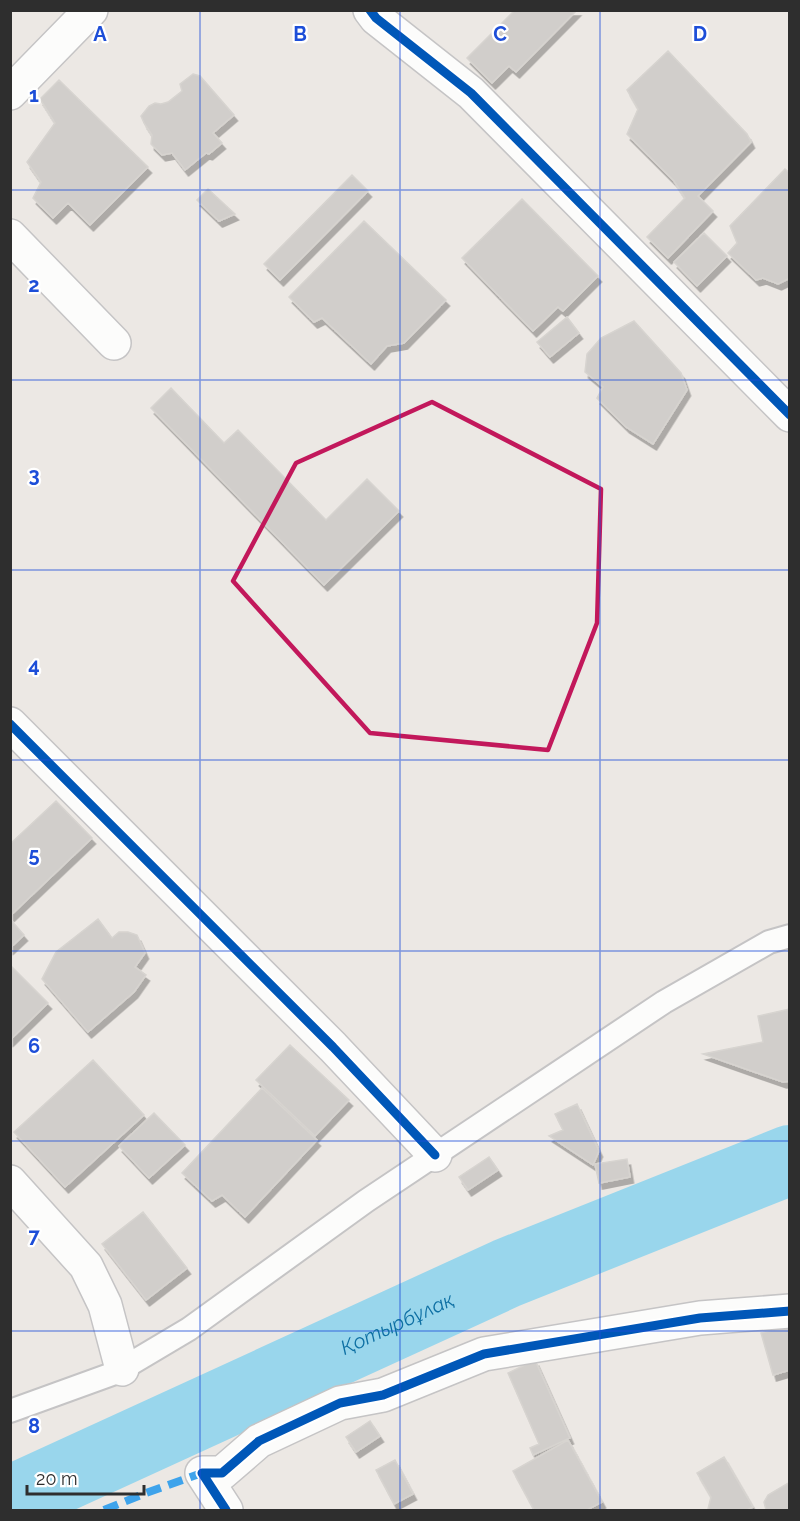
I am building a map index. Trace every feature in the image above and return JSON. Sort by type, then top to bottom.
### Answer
[{"type":"street","points":[[10,93],[91,10]]},
{"type":"street","points":[[370,10],[376,18],[471,93],[789,415]]},
{"type":"street","points":[[10,236],[114,343]]},
{"type":"street","points":[[10,724],[333,1047],[435,1155]]},
{"type":"street","points":[[10,1182],[86,1266],[105,1305],[122,1369]]},
{"type":"street","points":[[226,1510],[202,1473],[222,1473],[259,1441],[340,1403],[383,1395],[484,1354],[700,1318],[789,1311]]},
{"type":"lane","points":[[10,1411],[115,1373],[189,1329],[366,1201],[664,1002],[769,942],[789,936]]},
{"type":"highlighted area","points":[[432,402],[601,489],[597,623],[548,750],[370,733],[233,581],[296,463]]},
{"type":"building","points":[[515,10],[577,10],[516,72],[509,66],[492,83],[467,58]]},
{"type":"building","points":[[668,51],[747,134],[751,142],[698,196],[713,211],[668,258],[647,237],[685,198],[674,181],[627,134],[638,109],[627,90]]},
{"type":"building","points":[[193,74],[200,76],[234,115],[213,133],[222,143],[185,170],[172,153],[162,155],[151,144],[152,135],[141,116],[149,106],[168,102],[182,91],[180,84]]},
{"type":"building","points":[[59,80],[148,167],[90,225],[68,203],[53,218],[33,198],[41,182],[27,162],[55,123],[40,99]]},
{"type":"building","points":[[785,169],[790,173],[790,278],[778,284],[763,278],[756,280],[728,253],[737,243],[730,226]]},
{"type":"building","points":[[352,175],[368,191],[280,280],[264,264]]},
{"type":"building","points":[[208,189],[235,214],[219,221],[197,200]]},
{"type":"building","points":[[522,199],[598,276],[563,311],[558,307],[533,331],[462,258]]},
{"type":"building","points":[[364,221],[446,300],[404,343],[387,346],[371,364],[322,318],[314,322],[289,297]]},
{"type":"building","points":[[704,233],[727,256],[697,286],[674,262]]},
{"type":"building","points":[[567,317],[579,333],[550,357],[537,342]]},
{"type":"building","points":[[634,321],[681,373],[687,390],[653,444],[626,427],[597,398],[603,387],[585,372],[587,354],[601,338]]},
{"type":"building","points":[[171,388],[224,443],[238,430],[326,520],[367,479],[399,511],[324,585],[151,408]]},
{"type":"building","points":[[56,801],[92,838],[10,916],[10,844]]},
{"type":"building","points":[[10,919],[24,935],[10,948]]},
{"type":"building","points":[[98,919],[112,938],[119,932],[137,935],[145,953],[135,967],[146,975],[134,992],[88,1032],[42,979],[56,952]]},
{"type":"building","points":[[10,965],[48,1003],[10,1040]]},
{"type":"building","points":[[790,1009],[790,1081],[783,1082],[703,1054],[763,1042],[758,1016]]},
{"type":"building","points":[[290,1045],[349,1100],[315,1136],[256,1080]]},
{"type":"building","points":[[93,1060],[144,1115],[65,1187],[14,1132]]},
{"type":"building","points":[[262,1088],[317,1140],[245,1217],[222,1195],[212,1201],[182,1173]]},
{"type":"building","points":[[577,1104],[599,1151],[593,1165],[549,1136],[563,1130],[555,1114]]},
{"type":"building","points":[[154,1113],[185,1145],[149,1178],[119,1146]]},
{"type":"building","points":[[489,1157],[498,1170],[468,1190],[459,1177]]},
{"type":"building","points":[[627,1159],[630,1177],[599,1183],[595,1164]]},
{"type":"building","points":[[143,1212],[187,1268],[146,1300],[102,1244]]},
{"type":"building","points":[[790,1325],[790,1370],[773,1375],[761,1333]]},
{"type":"building","points":[[535,1360],[570,1438],[533,1455],[530,1448],[539,1444],[508,1373]]},
{"type":"building","points":[[370,1421],[380,1436],[356,1452],[346,1437]]},
{"type":"building","points":[[568,1440],[602,1502],[587,1510],[534,1510],[513,1471]]},
{"type":"building","points":[[724,1457],[753,1507],[747,1510],[708,1509],[711,1497],[697,1473]]},
{"type":"building","points":[[395,1460],[413,1494],[394,1504],[376,1470]]},
{"type":"building","points":[[790,1482],[790,1510],[766,1510],[764,1502],[768,1495]]},
{"type":"waterway","name":"Қотырбұлақ","points":[[10,1501],[507,1273],[790,1160]]},
{"type":"marked path","points":[[104,1510],[202,1473]]},
{"type":"cycle path","points":[[370,10],[376,18],[471,93],[790,415]]},
{"type":"cycle path","points":[[10,724],[333,1047],[435,1155]]},
{"type":"cycle path","points":[[226,1510],[202,1473],[222,1473],[259,1441],[340,1403],[383,1395],[484,1354],[700,1318],[790,1311]]}]
